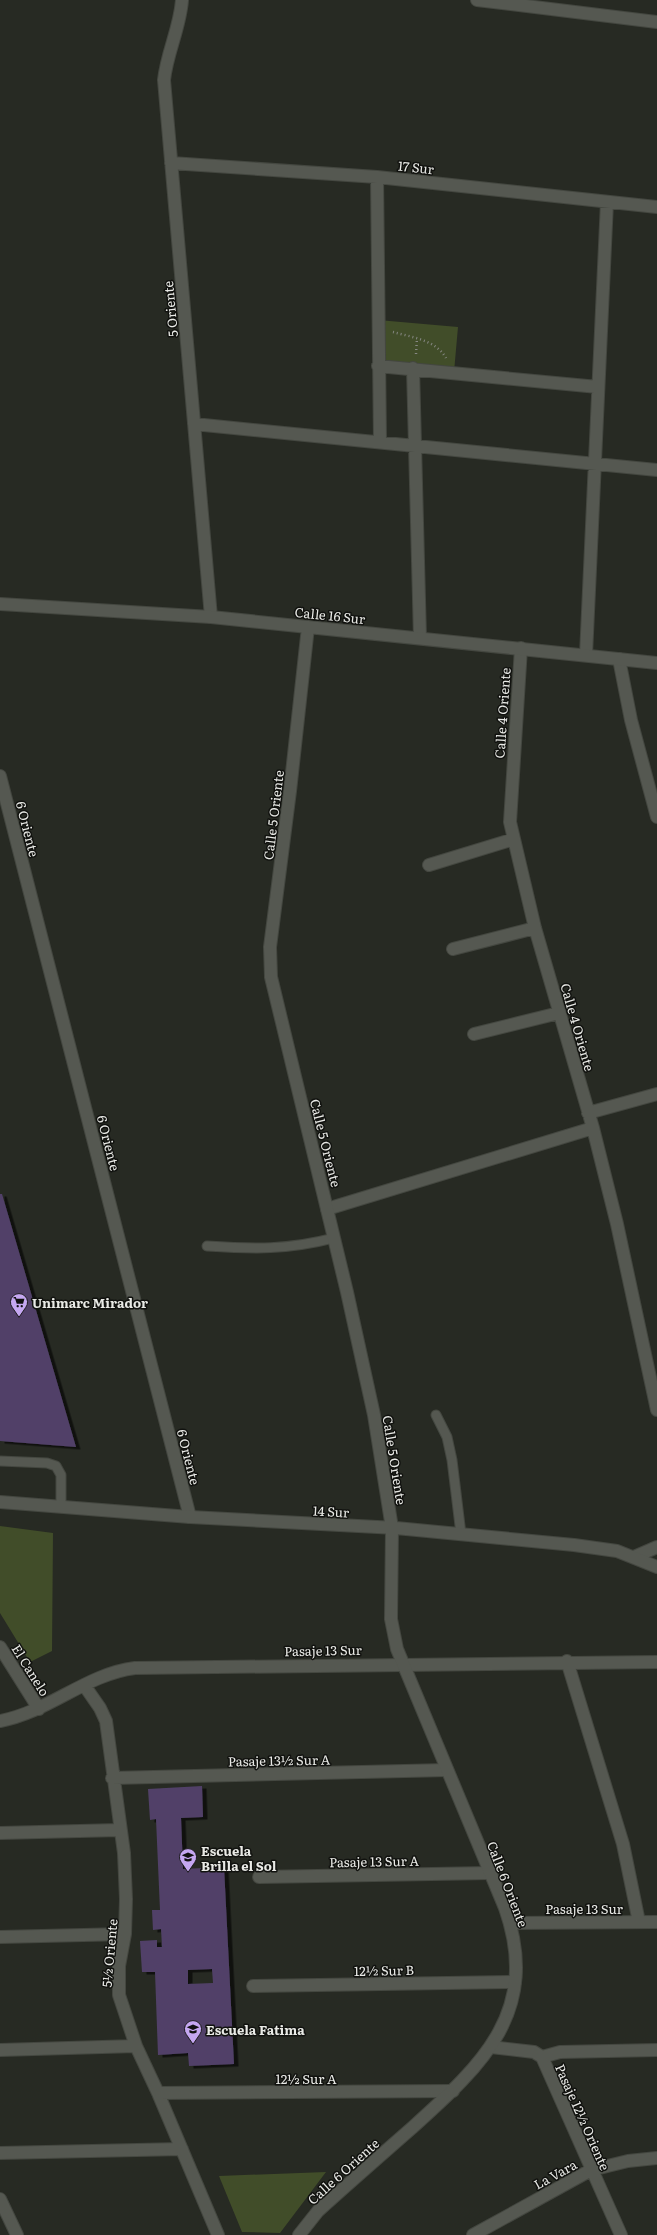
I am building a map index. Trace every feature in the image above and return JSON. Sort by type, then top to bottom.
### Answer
[{"type":"street","name":"5 Oriente","points":[[182,0],[179,21],[166,64],[164,80],[211,617]]},
{"type":"street","points":[[477,0],[657,22]]},
{"type":"street","name":"17 Sur","points":[[171,163],[377,177],[657,207]]},
{"type":"street","points":[[377,177],[380,442]]},
{"type":"street","points":[[586,655],[607,202]]},
{"type":"street","points":[[378,366],[413,368],[598,387]]},
{"type":"street","points":[[413,368],[420,638]]},
{"type":"street","points":[[194,424],[657,470]]},
{"type":"street","name":"Calle 16 Sur","points":[[0,604],[211,617],[657,663]]},
{"type":"street","name":"Calle 5 Oriente","points":[[308,627],[270,960],[272,982],[334,1238],[374,1415],[392,1528],[391,1619],[396,1649],[402,1663]]},
{"type":"street","name":"Calle 4 Oriente","points":[[521,648],[510,822],[535,928],[593,1128],[617,1224],[657,1410]]},
{"type":"street","points":[[619,659],[631,720],[657,817]]},
{"type":"street","name":"6 Oriente","points":[[0,776],[190,1517]]},
{"type":"street","points":[[429,865],[514,839]]},
{"type":"street","points":[[453,949],[535,928]]},
{"type":"street","points":[[474,1034],[559,1012]]},
{"type":"street","points":[[588,1113],[657,1094]]},
{"type":"street","points":[[327,1209],[593,1128]]},
{"type":"street","name":"14 Sur","points":[[0,1502],[190,1517],[392,1528],[574,1545],[617,1551],[657,1567]]},
{"type":"street","points":[[634,1557],[657,1547]]},
{"type":"street","name":"El Canelo","points":[[0,1647],[39,1708]]},
{"type":"street","points":[[567,1661],[623,1844],[639,1922]]},
{"type":"street","name":"Pasaje 13 Sur","points":[[0,1721],[39,1708],[113,1672],[135,1668],[567,1661],[657,1662]]},
{"type":"street","name":"Calle 6 Oriente","points":[[299,2235],[318,2212],[453,2091],[491,2047],[508,2013],[515,1982],[515,1945],[510,1923],[402,1663]]},
{"type":"street","name":"5½ Oriente","points":[[84,1685],[100,1708],[106,1721],[112,1778],[120,1830],[125,1877],[125,1934],[119,1966],[119,1995],[136,2046],[158,2093],[218,2235]]},
{"type":"street","name":"Pasaje 13½ Sur A","points":[[112,1778],[447,1770]]},
{"type":"street","points":[[0,1833],[120,1830]]},
{"type":"street","name":"Pasaje 13 Sur A","points":[[259,1877],[490,1873]]},
{"type":"street","name":"Pasaje 13 Sur","points":[[510,1923],[657,1922]]},
{"type":"street","points":[[0,1937],[125,1934]]},
{"type":"street","name":"12½ Sur B","points":[[253,1986],[515,1982]]},
{"type":"street","points":[[0,2050],[136,2046]]},
{"type":"street","name":"Pasaje 12½ Oriente","points":[[491,2047],[534,2052],[542,2057],[621,2235]]},
{"type":"street","points":[[542,2057],[560,2052],[657,2050]]},
{"type":"street","name":"12½ Sur A","points":[[158,2093],[453,2091]]},
{"type":"street","points":[[0,2153],[182,2149]]},
{"type":"street","name":"La Vara","points":[[473,2235],[591,2170],[628,2161],[657,2158]]},
{"type":"street","points":[[0,2199],[17,2235]]},
{"type":"lane","points":[[207,1246],[280,1248],[301,1246],[334,1238]]},
{"type":"lane","points":[[436,1415],[447,1437],[452,1460],[461,1534]]},
{"type":"lane","points":[[0,1461],[47,1463],[56,1466],[61,1476],[61,1507]]},
{"type":"path","points":[[378,328],[425,341],[442,351],[454,372]]},
{"type":"green space","points":[[378,320],[458,327],[454,372],[378,366]]},
{"type":"green space","points":[[0,1526],[53,1533],[52,1651],[30,1662],[0,1613]]},
{"type":"green space","points":[[326,2172],[280,2233],[242,2232],[219,2176]]},
{"type":"building","name":"Unimarc Mirador","points":[[0,1194],[2,1194],[76,1447],[0,1441]]},
{"type":"building","name":"Escuela Brilla el Sol","points":[[202,1786],[203,1817],[181,1818],[183,1869],[224,1867],[234,2064],[189,2066],[188,2053],[158,2055],[155,1972],[142,1972],[140,1941],[157,1940],[157,1947],[162,1947],[161,1929],[153,1930],[152,1910],[160,1910],[156,1819],[150,1820],[148,1789]],"holes":[[[212,1969],[213,1983],[188,1984],[188,1970]]]},
{"type":"place","name":"Unimarc Mirador","points":[[19,1317]]},
{"type":"place","name":"Escuela Brilla el Sol","points":[[188,1872]]},
{"type":"place","name":"Escuela Fatima","points":[[193,2044]]}]
